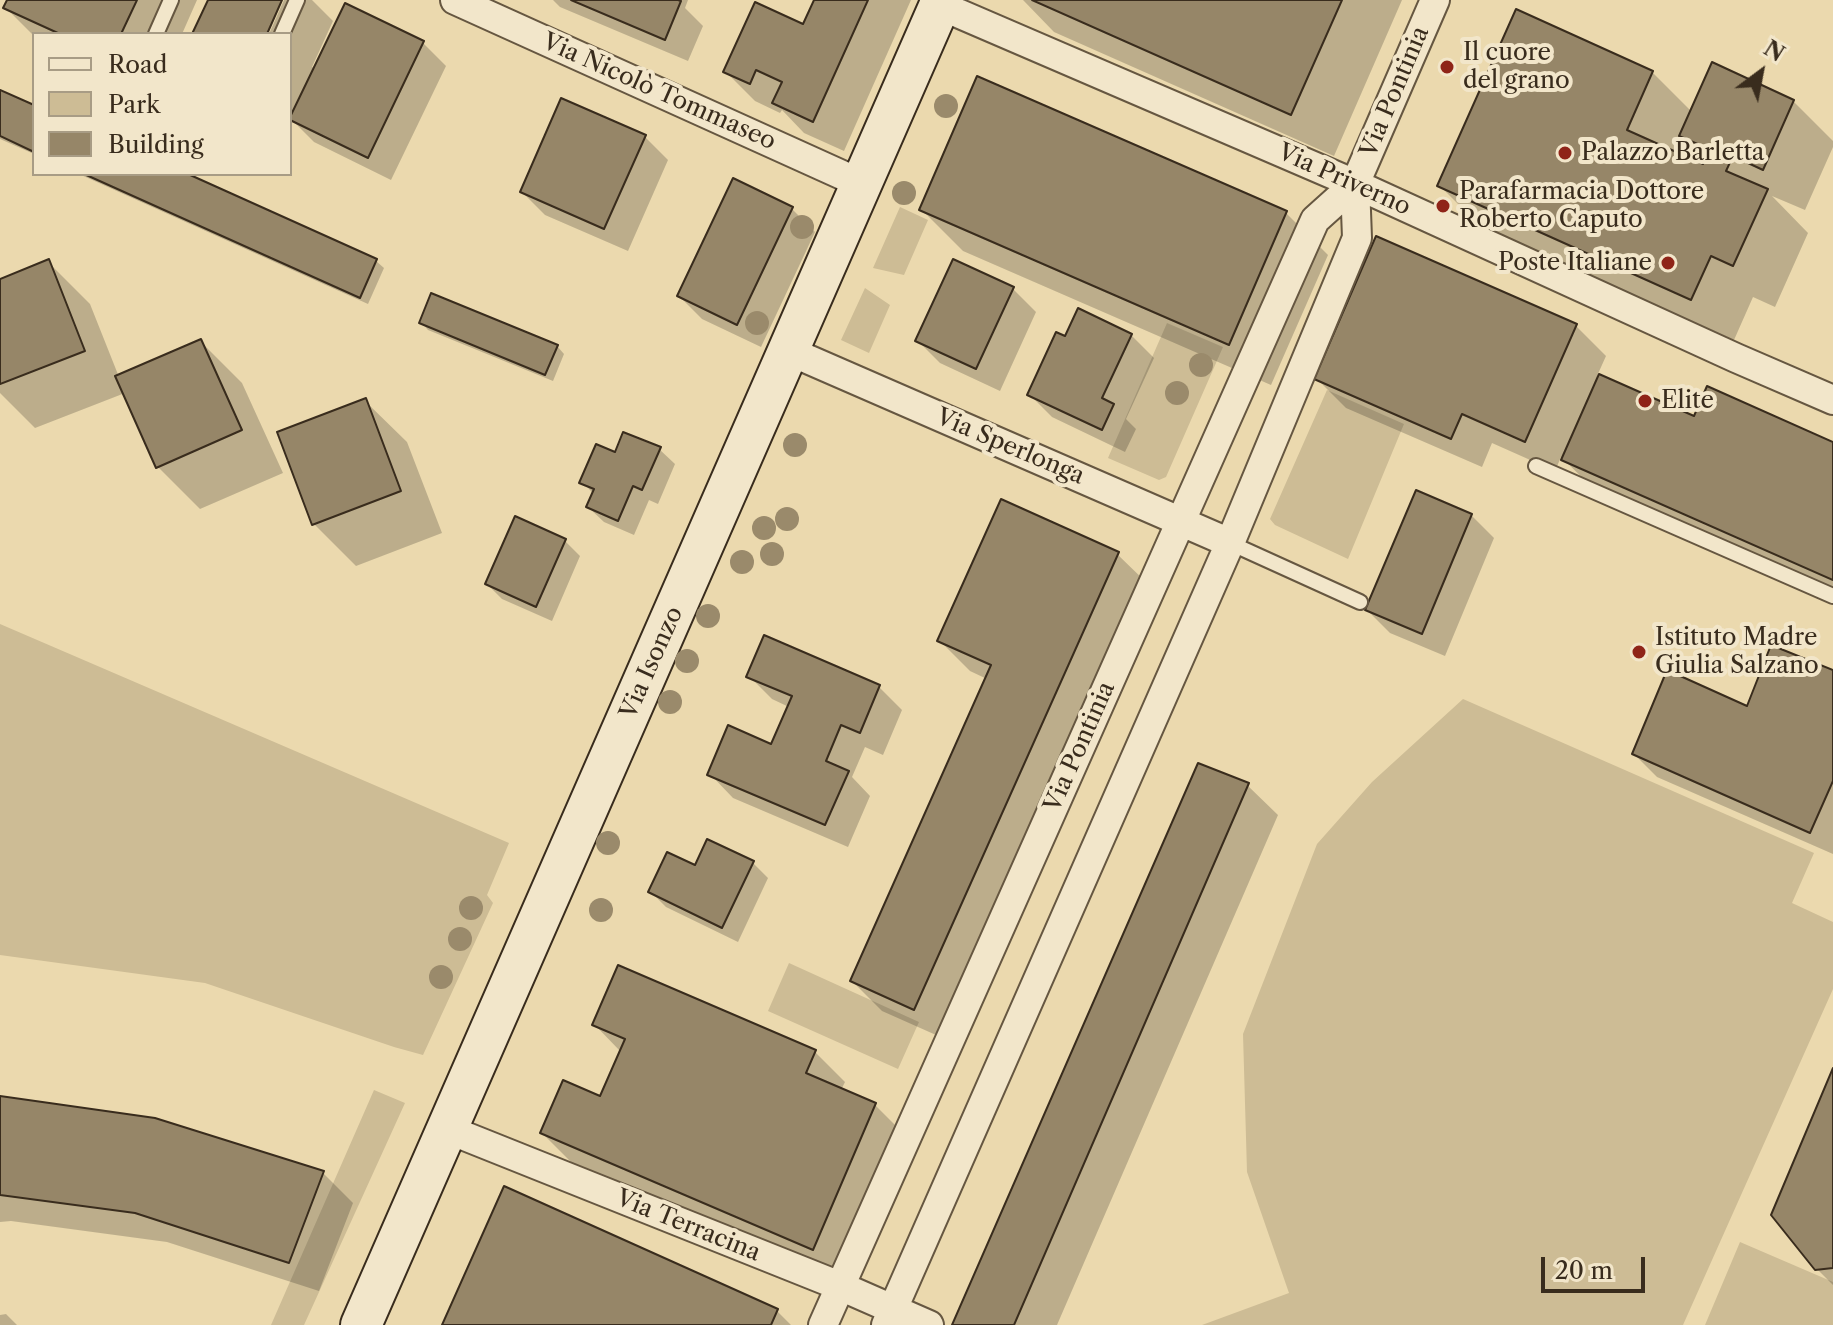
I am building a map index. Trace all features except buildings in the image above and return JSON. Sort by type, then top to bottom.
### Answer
[{"type":"main road","name":"Via Isonzo","points":[[361,1325],[940,3]]},
{"type":"street","name":"Via Nicolò Tommaseo","points":[[455,0],[862,184]]},
{"type":"street","name":"Via Pontinia","points":[[823,1325],[1315,220],[1355,184],[1435,0]]},
{"type":"street","name":"Via Priverno","points":[[940,3],[1355,184],[1833,400]]},
{"type":"street","name":"Via Pontinia","points":[[889,1317],[1230,543],[1357,238],[1355,184]]},
{"type":"street","name":"Via Sperlonga","points":[[789,351],[1230,543]]},
{"type":"street","name":"Via Terracina","points":[[447,1129],[840,1286],[889,1317],[929,1325]]},
{"type":"lane","points":[[157,32],[171,0]]},
{"type":"lane","points":[[283,32],[297,0]]},
{"type":"lane","points":[[1536,466],[1833,596]]},
{"type":"lane","points":[[1230,543],[1360,602]]},
{"type":"green space","points":[[900,207],[928,220],[904,275],[873,268]]},
{"type":"green space","points":[[865,288],[890,305],[869,353],[841,340]]},
{"type":"green space","points":[[1167,323],[1223,347],[1166,477],[1159,480],[1108,458]]},
{"type":"green space","points":[[1327,390],[1404,424],[1348,559],[1275,525],[1270,519]]},
{"type":"green space","points":[[0,624],[509,843],[487,895],[493,903],[423,1055],[205,983],[0,955]]},
{"type":"green space","points":[[1463,699],[1814,853],[1792,903],[1833,922],[1833,989],[1683,1325],[1202,1325],[1289,1293],[1247,1172],[1243,1034],[1317,844],[1372,782]]},
{"type":"green space","points":[[789,963],[919,1022],[898,1069],[768,1011]]},
{"type":"green space","points":[[374,1090],[405,1103],[304,1325],[271,1325]]},
{"type":"green space","points":[[1740,1242],[1833,1282],[1833,1325],[1705,1325]]},
{"type":"place","name":"Il cuore del grano","points":[[1447,67]]},
{"type":"place","name":"Palazzo Barletta","points":[[1565,153]]},
{"type":"place","name":"Parafarmacia Dottore Roberto Caputo","points":[[1443,206]]},
{"type":"place","name":"Poste Italiane","points":[[1668,263]]},
{"type":"place","name":"Elite","points":[[1645,401]]},
{"type":"place","name":"Istituto Madre Giulia Salzano","points":[[1639,652]]}]
